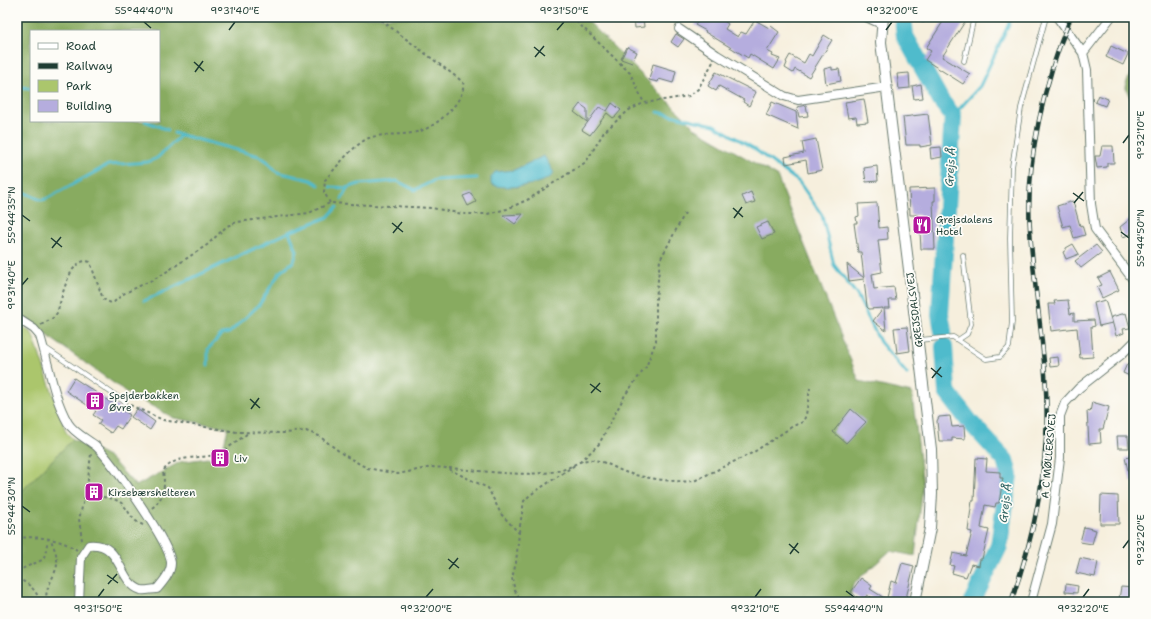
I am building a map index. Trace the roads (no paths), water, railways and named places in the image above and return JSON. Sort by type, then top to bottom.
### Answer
[{"type":"street","points":[[866,17],[882,20]]},
{"type":"street","points":[[1057,17],[1083,53],[1087,70],[1091,204],[1095,229],[1134,281]]},
{"type":"street","points":[[1083,53],[1111,17]]},
{"type":"street","name":"GREJSDALSVEJ","points":[[882,20],[881,42],[931,449],[932,494],[930,528],[914,602]]},
{"type":"street","points":[[678,29],[784,96],[798,100],[887,87]]},
{"type":"street","points":[[17,318],[34,329],[40,336],[56,395],[69,424],[96,446],[107,459],[160,535],[171,562],[168,574],[157,589],[141,590],[131,583],[111,552],[101,545],[89,545],[83,552],[79,602]]},
{"type":"street","name":"A C MØLLERSVEJ","points":[[1032,602],[1052,524],[1060,458],[1060,416],[1065,403],[1079,388],[1122,354],[1134,342]]},
{"type":"lane","points":[[964,61],[974,17]]},
{"type":"lane","points":[[918,340],[953,337],[986,359],[1000,357],[1009,347],[1012,322],[1010,238],[1012,167],[1021,108],[1046,17]]},
{"type":"lane","points":[[958,340],[967,334],[971,324],[963,255]]},
{"type":"lane","points":[[43,346],[125,402]]},
{"type":"water","points":[[544,156],[554,173],[543,181],[514,187],[497,186],[491,184],[491,177],[495,172],[514,170]]},
{"type":"waterway","name":"Grejs Å","points":[[903,17],[905,36],[941,101],[953,116],[940,314],[943,331]]},
{"type":"waterway","points":[[953,116],[980,86],[1012,17]]},
{"type":"waterway","points":[[17,87],[30,88]]},
{"type":"waterway","points":[[658,112],[714,125],[753,148],[799,182],[822,215],[834,265],[857,295],[880,342],[907,374]]},
{"type":"waterway","points":[[148,122],[168,130]]},
{"type":"waterway","points":[[174,133],[259,156],[267,161],[277,172],[311,180],[319,185]]},
{"type":"waterway","points":[[17,189],[41,200],[46,199],[108,165],[148,162],[157,158],[180,136]]},
{"type":"waterway","points":[[330,187],[347,188],[359,184],[397,181],[415,190],[435,180],[477,178]]},
{"type":"waterway","points":[[342,199],[347,188]]},
{"type":"waterway","points":[[208,365],[208,349],[222,334],[229,333],[259,305],[280,272],[294,261],[297,251],[289,232],[328,217],[337,207]]},
{"type":"waterway","points":[[144,301],[289,232]]},
{"type":"waterway","name":"Grejs Å","points":[[944,347],[947,392],[969,421],[1005,460],[1009,475],[999,546],[972,602]]},
{"type":"railway","points":[[1011,602],[1030,541],[1039,500],[1046,437],[1046,385],[1030,229],[1029,203],[1031,176],[1034,149],[1045,93],[1071,17]]},
{"type":"place","name":"Grejsdalens Hotel","points":[[922,225]]},
{"type":"place","name":"Spejderbakken Øvre","points":[[95,401]]},
{"type":"place","name":"Liv","points":[[220,458]]},
{"type":"place","name":"Kirsebærshelteren","points":[[94,492]]}]
